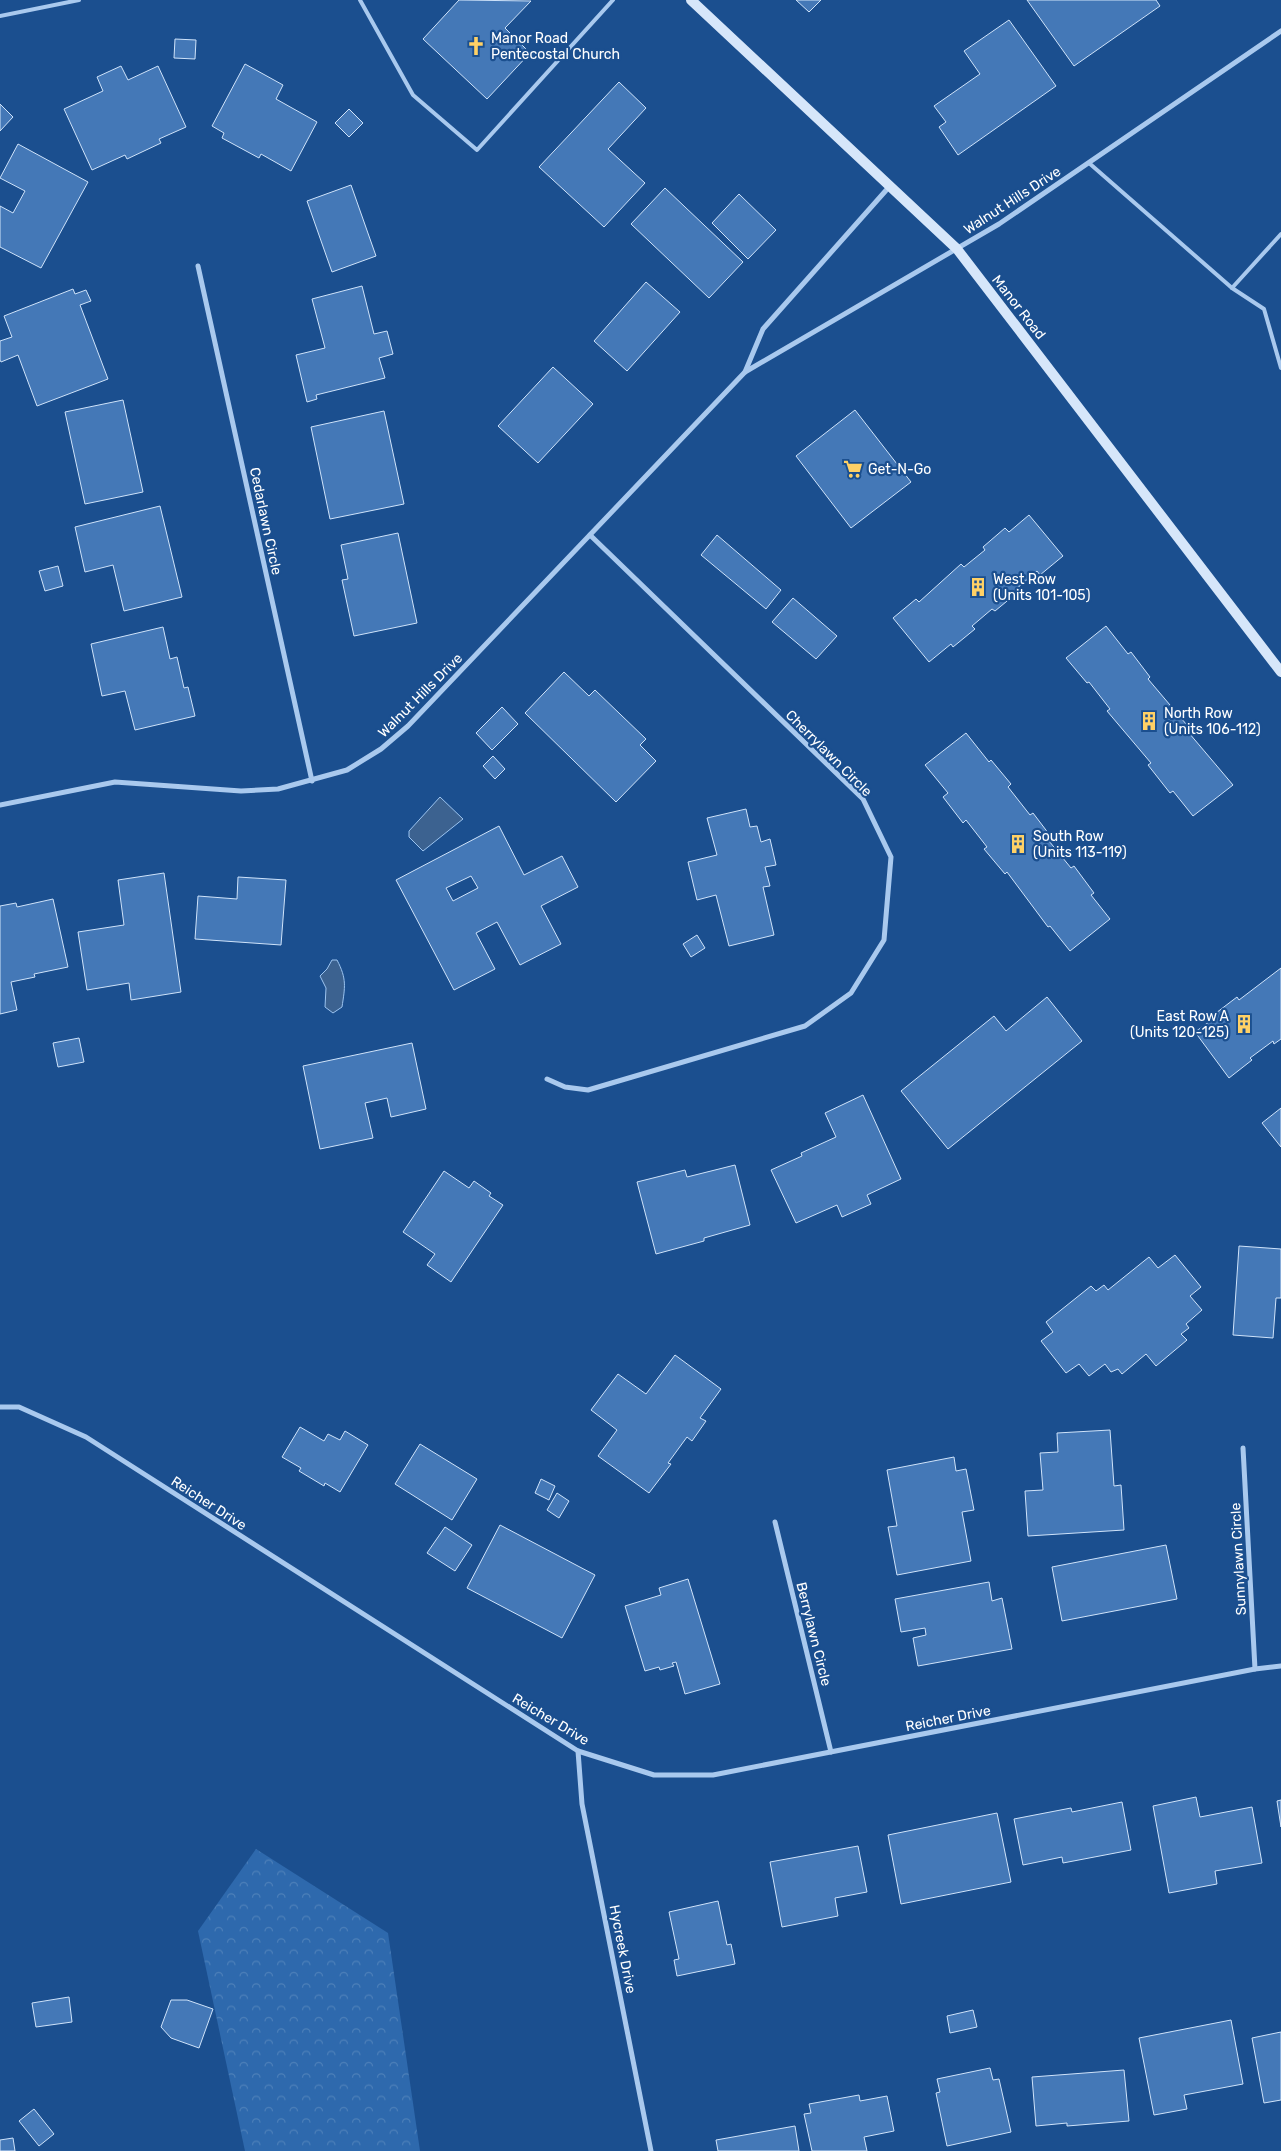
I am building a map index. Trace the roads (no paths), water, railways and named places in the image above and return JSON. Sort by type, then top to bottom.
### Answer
[{"type":"main road","name":"Manor Road","points":[[691,0],[957,249],[1281,672]]},
{"type":"street","name":"Walnut Hills Drive","points":[[0,804],[115,782],[241,791],[278,788],[312,781],[347,770],[381,749],[408,726],[745,372],[957,249],[1089,164],[1281,31]]},
{"type":"street","name":"Walnut Hills Drive","points":[[745,372],[763,329],[889,187]]},
{"type":"street","name":"Cedarlawn Circle","points":[[198,266],[312,781]]},
{"type":"street","name":"Cherrylawn Circle","points":[[547,1079],[565,1087],[588,1090],[804,1026],[851,994],[884,940],[891,857],[863,799],[590,535]]},
{"type":"street","name":"Reicher Drive","points":[[0,1407],[19,1407],[86,1437],[578,1751],[654,1775],[714,1775],[1256,1669],[1281,1666]]},
{"type":"street","name":"Sunnylawn Circle","points":[[1243,1448],[1256,1669]]},
{"type":"street","name":"Berrylawn Circle","points":[[775,1522],[831,1752]]},
{"type":"street","name":"Hycreek Drive","points":[[578,1751],[582,1804],[651,2151]]},
{"type":"lane","points":[[0,16],[78,0]]},
{"type":"lane","points":[[360,0],[413,95],[476,150],[613,0]]},
{"type":"lane","points":[[1089,164],[1232,288],[1264,309],[1281,368]]},
{"type":"lane","points":[[1232,288],[1281,234]]},
{"type":"place","name":"Manor Road Pentecostal Church","points":[[476,46]]},
{"type":"place","name":"Get-N-Go","points":[[853,469]]},
{"type":"place","name":"West Row (Units 101-105)","points":[[978,587]]},
{"type":"place","name":"North Row (Units 106-112)","points":[[1149,721]]},
{"type":"place","name":"South Row (Units 113-119)","points":[[1018,844]]},
{"type":"place","name":"East Row A (Units 120-125)","points":[[1244,1024]]}]
